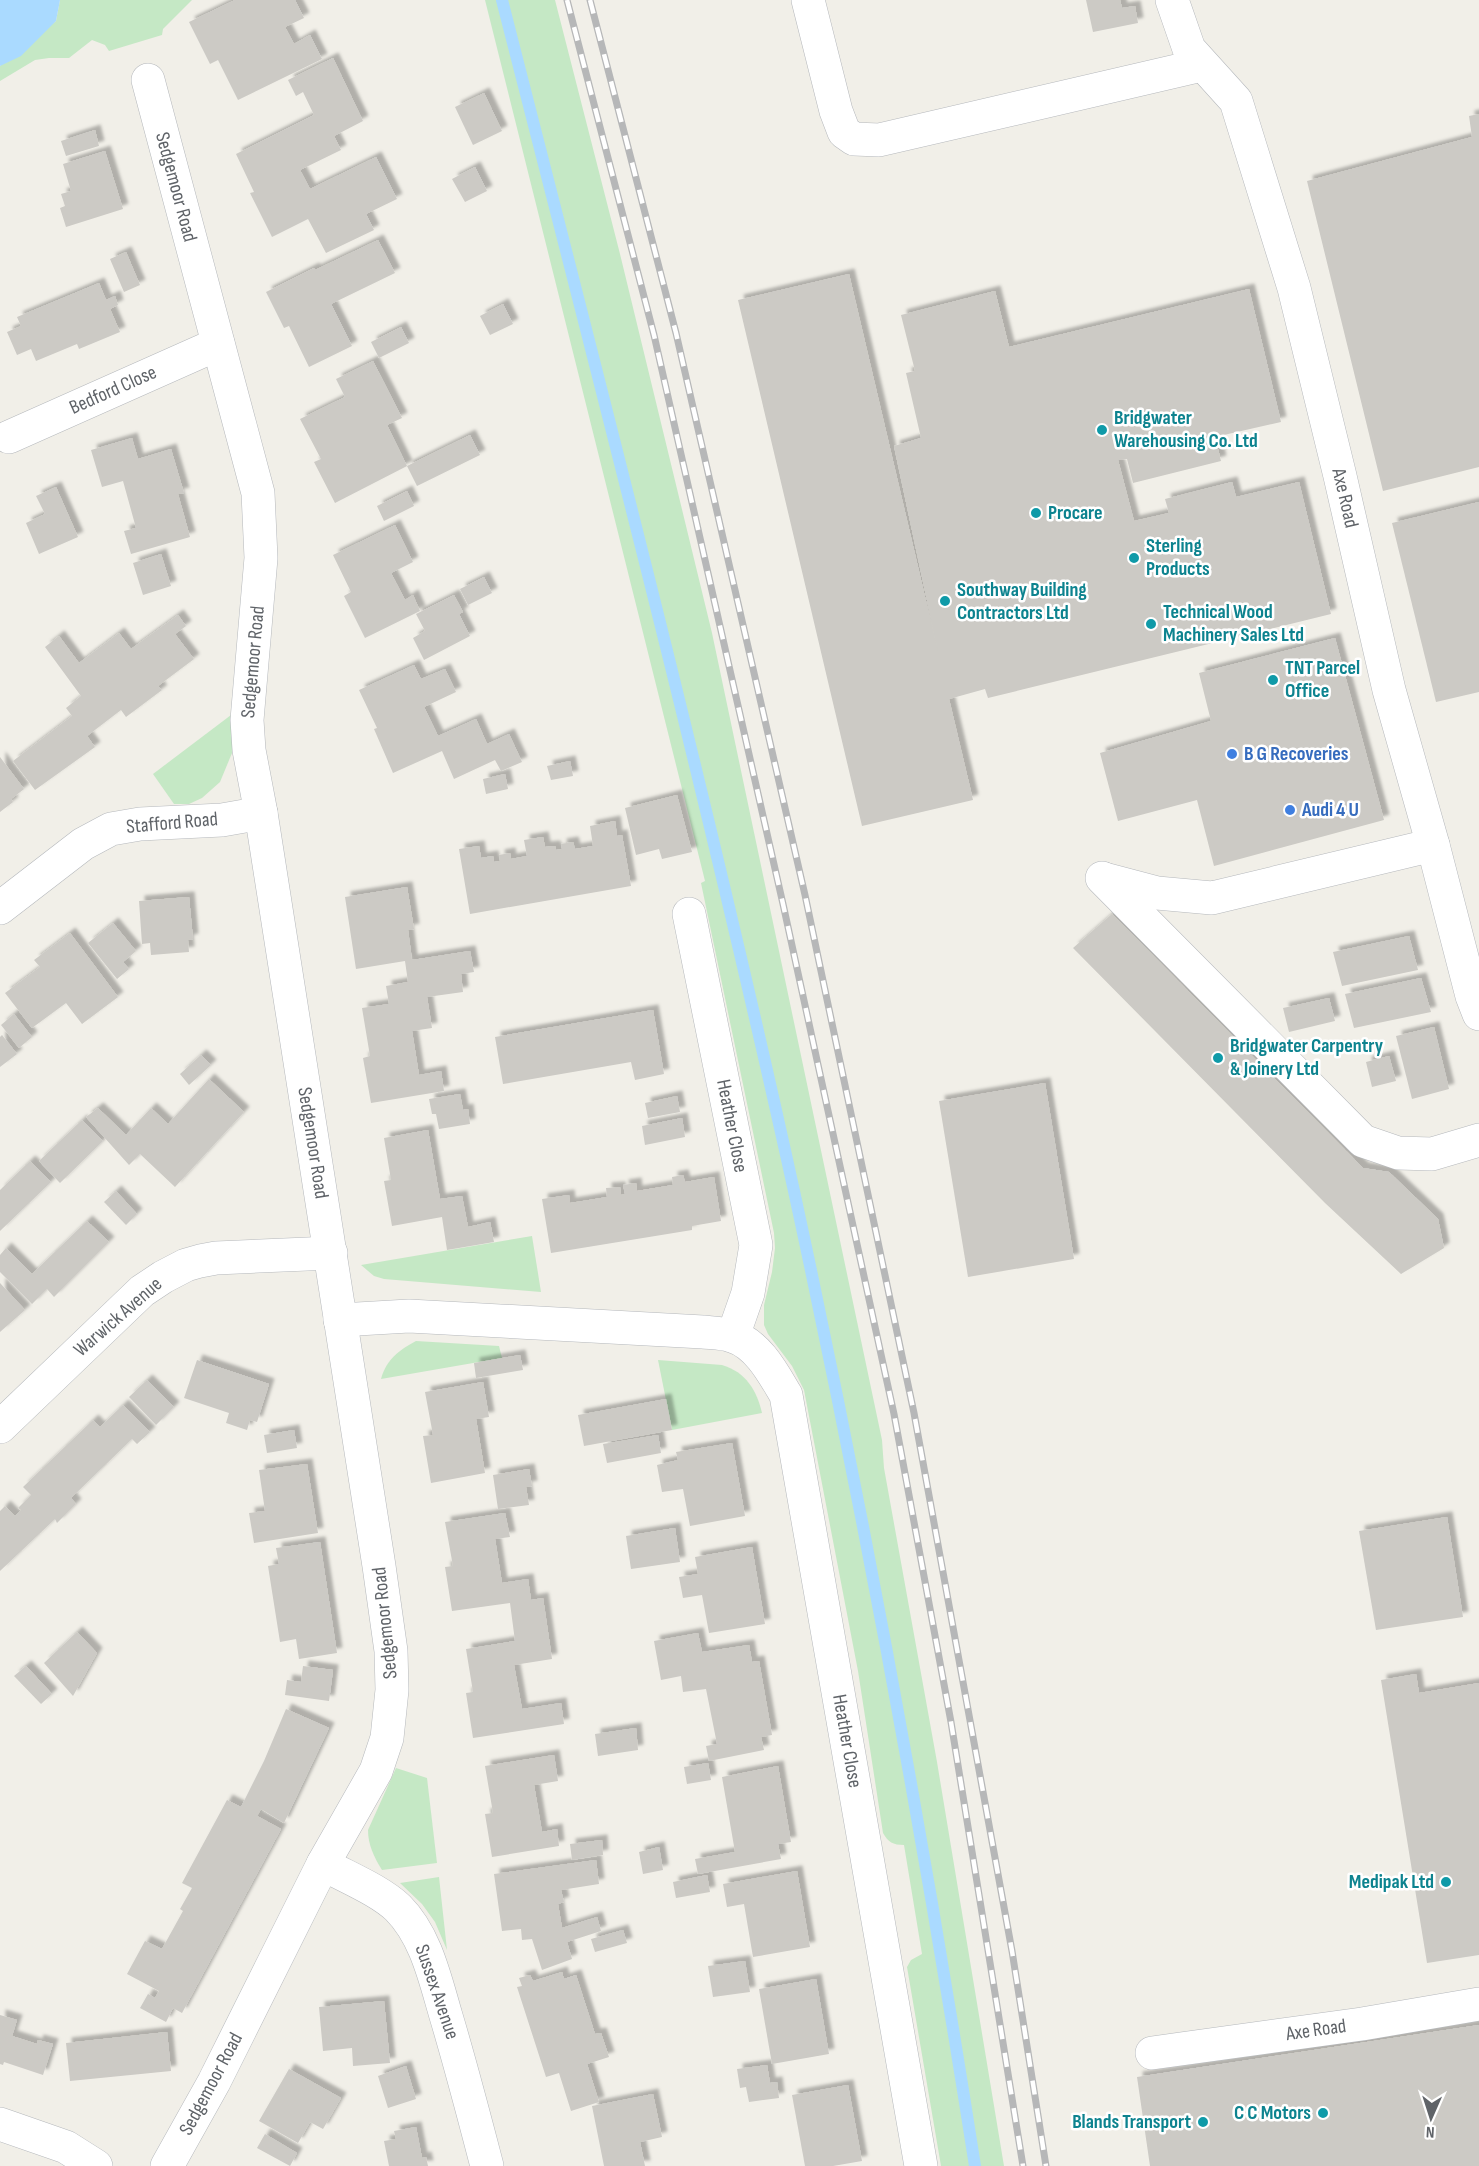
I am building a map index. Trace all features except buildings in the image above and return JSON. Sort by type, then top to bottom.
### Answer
[{"type":"street","points":[[808,0],[836,111],[844,132],[854,139],[879,140],[1202,65]]},
{"type":"street","name":"Axe Road","points":[[1172,0],[1189,49],[1236,101],[1294,288],[1389,690],[1433,845],[1472,996],[1479,1014]]},
{"type":"street","name":"Sedgemoor Road","points":[[148,80],[258,493],[261,558],[247,720],[249,750],[261,813],[379,1566],[391,1651],[392,1690],[387,1738],[376,1771],[323,1864],[214,2082],[167,2166]]},
{"type":"street","name":"Bedford Close","points":[[9,437],[218,344]]},
{"type":"street","name":"Stafford Road","points":[[0,908],[83,844],[111,829],[140,824],[222,820],[261,813]]},
{"type":"street","points":[[1433,845],[1212,898],[1157,893],[1101,878],[1364,1141],[1398,1153],[1432,1154],[1479,1140]]},
{"type":"street","name":"Heather Close","points":[[689,914],[756,1245],[748,1293],[732,1336]]},
{"type":"street","name":"Warwick Avenue","points":[[0,1427],[142,1291],[186,1264],[216,1258],[331,1253]]},
{"type":"street","name":"Heather Close","points":[[340,1320],[409,1316],[703,1332],[732,1336],[752,1347],[770,1368],[786,1395],[921,2166]]},
{"type":"street","name":"Sussex Avenue","points":[[323,1864],[396,1906],[420,1939],[429,1961],[459,2060],[487,2166]]},
{"type":"street","name":"Axe Road","points":[[1152,2053],[1362,2024],[1479,2004]]},
{"type":"street","points":[[0,2124],[66,2146],[96,2166]]},
{"type":"green space","points":[[60,0],[192,0],[163,29],[162,35],[109,51],[105,45],[92,40],[69,58],[35,60],[0,81],[0,66],[56,21]]},
{"type":"green space","points":[[485,0],[555,0],[620,254],[712,633],[882,1440],[884,1468],[937,1762],[1004,2166],[941,2166],[907,1967],[911,1960],[922,1954],[904,1845],[891,1842],[883,1833],[858,1671],[804,1390],[792,1366],[764,1325],[764,1305],[775,1248],[774,1233],[701,883],[705,881]]},
{"type":"green space","points":[[235,712],[237,741],[220,782],[202,798],[189,804],[174,804],[153,774]]},
{"type":"green space","points":[[532,1236],[541,1292],[384,1279],[374,1276],[361,1265]]},
{"type":"green space","points":[[416,1341],[499,1346],[502,1358],[381,1379],[386,1366],[394,1356]]},
{"type":"green space","points":[[658,1360],[722,1365],[738,1372],[749,1383],[762,1413],[672,1430]]},
{"type":"green space","points":[[396,1768],[427,1778],[437,1863],[382,1870],[374,1856],[368,1830]]},
{"type":"green space","points":[[439,1877],[447,1950],[435,1922],[422,1904],[400,1883]]},
{"type":"water","points":[[0,0],[60,0],[56,21],[21,56],[0,66]]},
{"type":"waterway","points":[[502,0],[690,743],[794,1191],[845,1434],[892,1677],[975,2166]]},
{"type":"railway","points":[[567,0],[654,335],[783,904],[894,1414],[951,1722],[1023,2166]]},
{"type":"railway","points":[[590,0],[676,333],[805,895],[914,1413],[1012,1951],[1046,2166]]},
{"type":"place","name":"Bridgwater Warehousing Co. Ltd","points":[[1102,430]]},
{"type":"place","name":"Procare","points":[[1036,513]]},
{"type":"place","name":"Sterling Products","points":[[1134,558]]},
{"type":"place","name":"Southway Building Contractors Ltd","points":[[945,601]]},
{"type":"place","name":"Technical Wood Machinery Sales Ltd","points":[[1151,624]]},
{"type":"place","name":"TNT Parcel Office","points":[[1273,680]]},
{"type":"place","name":"B G Recoveries","points":[[1232,754]]},
{"type":"place","name":"Audi 4 U","points":[[1290,810]]},
{"type":"place","name":"Bridgwater Carpentry & Joinery Ltd","points":[[1218,1058]]},
{"type":"place","name":"Medipak Ltd","points":[[1446,1882]]},
{"type":"place","name":"C C Motors","points":[[1323,2113]]},
{"type":"place","name":"Blands Transport","points":[[1203,2122]]}]
